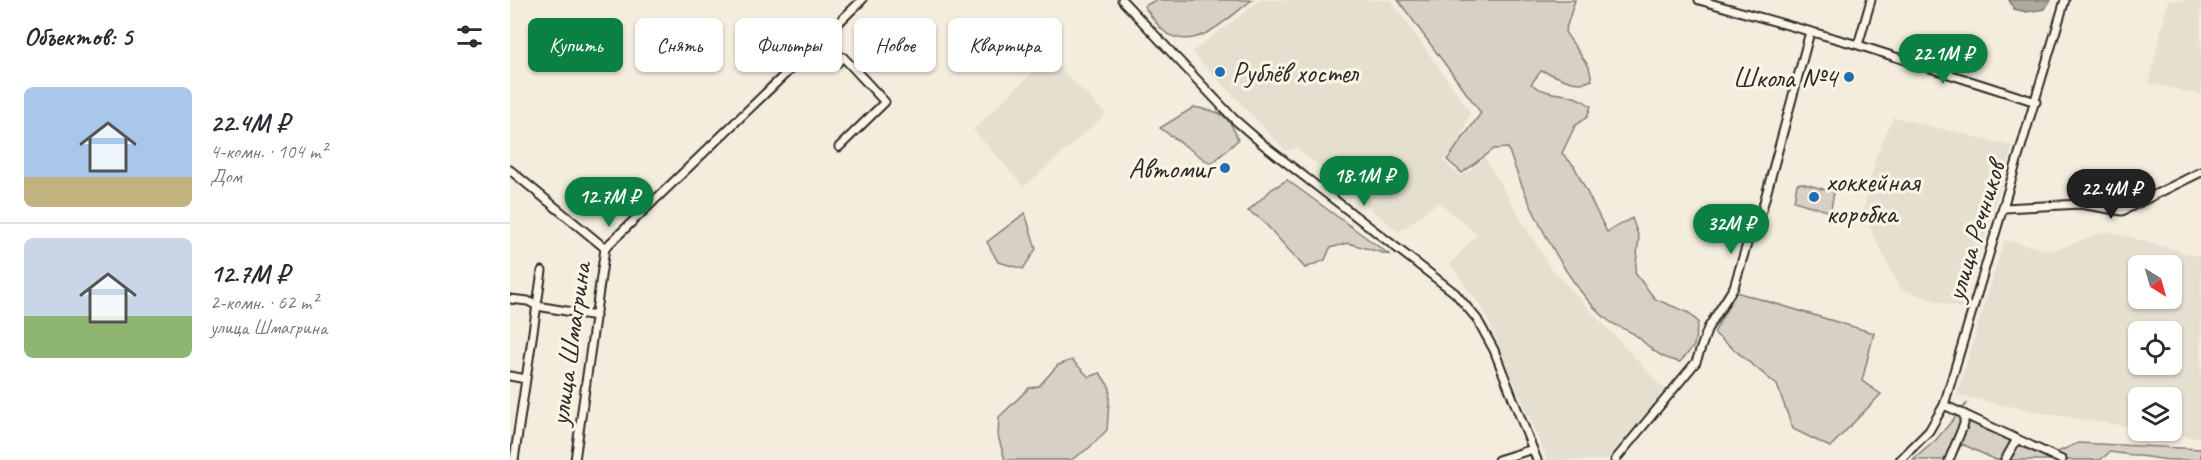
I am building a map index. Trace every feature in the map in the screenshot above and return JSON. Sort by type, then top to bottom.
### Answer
[{"type":"street","points":[[842,20],[862,0]]},
{"type":"street","points":[[1122,0],[1250,132],[1455,293],[1477,319],[1494,350],[1537,460]]},
{"type":"street","points":[[1699,0],[1858,45],[2036,102]]},
{"type":"street","points":[[1858,45],[1871,0]]},
{"type":"street","name":"улица Речников","points":[[1900,460],[1929,431],[1944,405],[2005,208],[2065,0]]},
{"type":"street","points":[[1615,460],[1696,362],[1708,328],[1734,287],[1750,234],[1759,221],[1810,32]]},
{"type":"street","points":[[840,147],[885,102],[842,58]]},
{"type":"street","points":[[605,248],[788,72]]},
{"type":"street","name":"улица Шмагрина","points":[[510,170],[605,248],[574,460]]},
{"type":"street","points":[[2005,208],[2080,204],[2122,211],[2201,172]]},
{"type":"street","points":[[513,456],[542,271]]},
{"type":"street","points":[[510,299],[596,316]]},
{"type":"street","points":[[510,376],[526,379]]},
{"type":"street","points":[[1944,405],[2062,460]]},
{"type":"street","points":[[1948,460],[1964,424],[1964,414]]},
{"type":"street","points":[[2005,460],[2017,439]]},
{"type":"street","points":[[1498,460],[1533,449]]},
{"type":"shaded area","points":[[1156,0],[1252,0],[1211,31],[1188,39],[1176,38],[1156,23],[1144,6]]},
{"type":"shaded area","points":[[1260,0],[1391,0],[1470,112],[1460,140],[1443,161],[1461,177],[1485,158],[1549,266],[1665,390],[1607,460],[1547,460],[1483,309],[1450,265],[1477,234],[1438,202],[1399,232],[1297,148],[1286,151],[1192,52]]},
{"type":"shaded area","points":[[1398,0],[1575,0],[1565,32],[1589,67],[1592,80],[1573,82],[1541,71],[1531,84],[1539,89],[1575,98],[1591,106],[1587,117],[1575,126],[1562,153],[1574,166],[1607,232],[1632,218],[1639,238],[1635,273],[1655,299],[1689,313],[1698,322],[1694,346],[1680,362],[1660,355],[1634,334],[1609,321],[1577,287],[1536,217],[1508,148],[1494,149],[1462,173],[1447,160],[1481,113]]},
{"type":"shaded area","points":[[2009,0],[2051,0],[2044,9],[2027,12],[2014,9]]},
{"type":"shaded area","points":[[2168,0],[2201,0],[2201,95],[2149,83]]},
{"type":"shaded area","points":[[1062,70],[1106,114],[1024,187],[973,130],[1033,72],[1062,72]]},
{"type":"shaded area","points":[[1194,107],[1222,115],[1231,124],[1238,140],[1211,164],[1160,128]]},
{"type":"shaded area","points":[[1893,117],[2013,146],[1962,309],[1900,289],[1863,214],[1876,156]]},
{"type":"shaded area","points":[[1287,180],[1390,255],[1348,243],[1330,248],[1325,260],[1305,268],[1261,219],[1248,211],[1272,189]]},
{"type":"shaded area","name":"хоккейная коробка","points":[[1801,183],[1834,192],[1831,209],[1827,211],[1794,201],[1797,184]]},
{"type":"shaded area","points":[[1025,213],[1036,249],[1023,269],[998,262],[987,242]]},
{"type":"shaded area","points":[[2107,231],[2201,257],[2201,438],[2182,435],[2182,387],[2128,387],[2128,426],[2041,413],[1957,395],[2004,240],[2052,251]]},
{"type":"shaded area","points":[[1736,292],[1874,333],[1862,381],[1881,394],[1830,447],[1793,429],[1777,385],[1714,333]]},
{"type":"shaded area","points":[[1072,360],[1089,377],[1100,373],[1110,388],[1107,430],[1089,448],[1071,460],[1005,460],[998,436],[999,417],[1029,388],[1039,386],[1058,365]]},
{"type":"shaded area","points":[[1967,403],[1962,411],[2051,455],[2078,443],[2201,449],[2201,460],[2169,460],[2110,452],[2100,460],[1996,460],[1962,444],[1952,460],[1913,460],[1935,441]]},
{"type":"place","name":"Рублёв хостел","points":[[1220,72]]},
{"type":"place","name":"Школа №4","points":[[1849,77]]},
{"type":"place","name":"Автомиг","points":[[1225,168]]},
{"type":"place","name":"хоккейная коробка","points":[[1814,197]]}]
